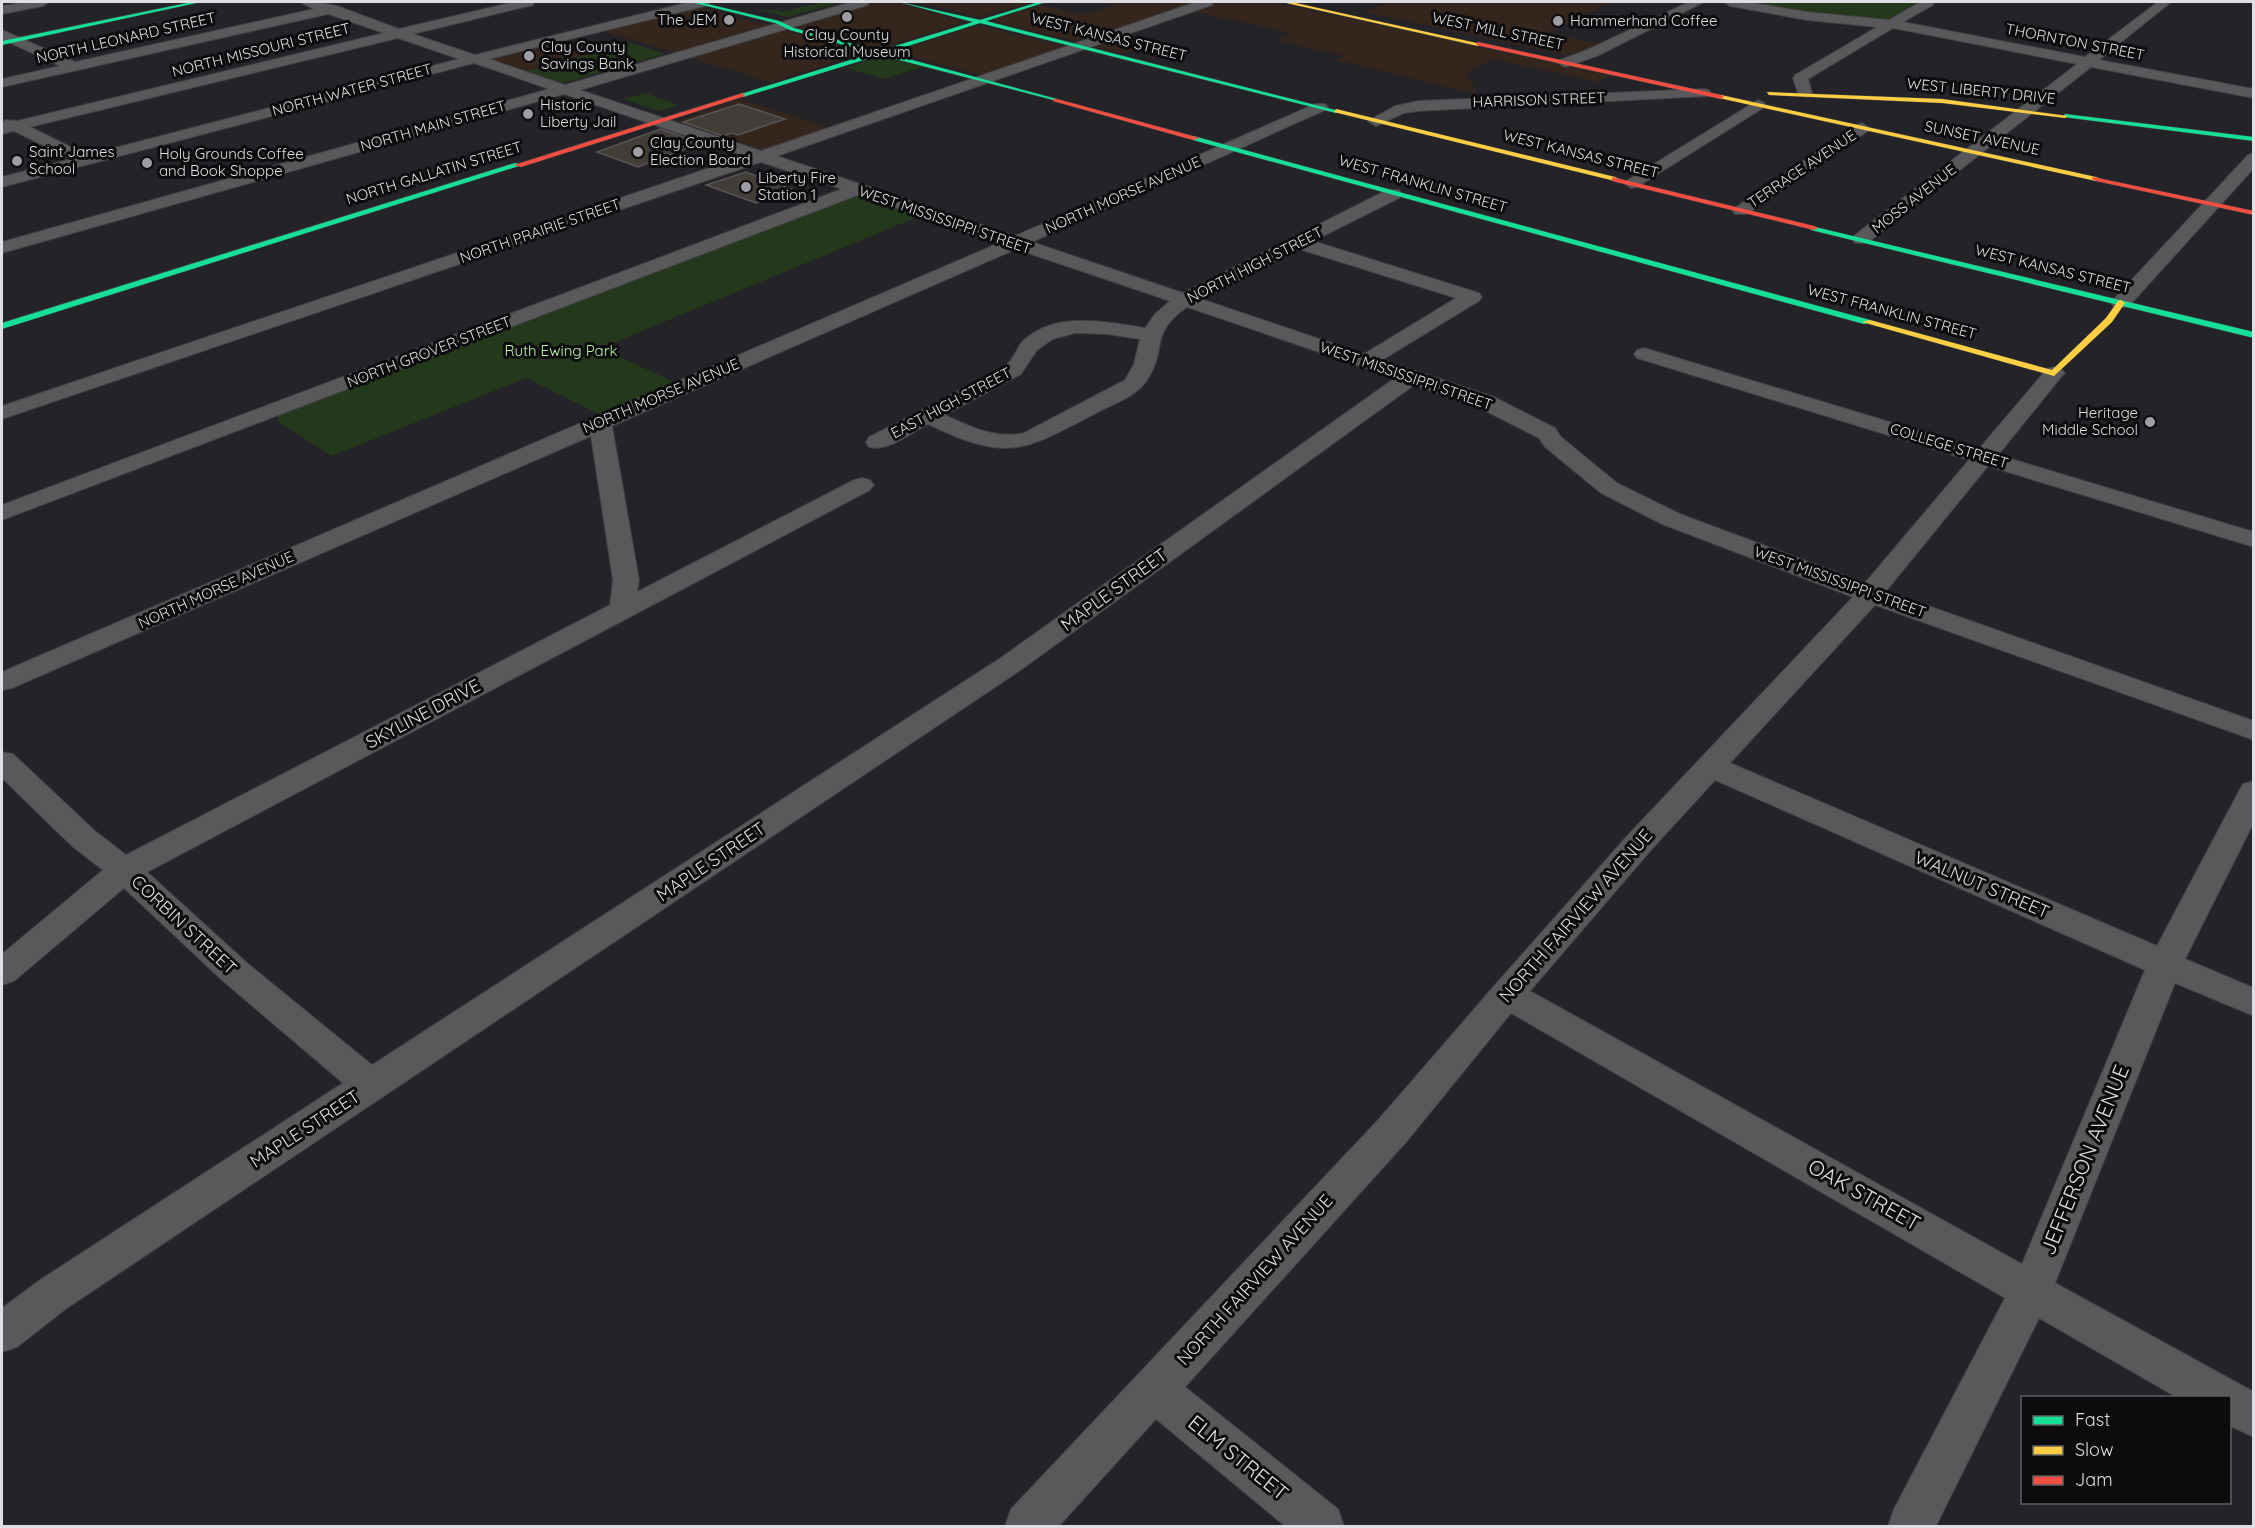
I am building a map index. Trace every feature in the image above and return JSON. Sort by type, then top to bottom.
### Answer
[{"type":"street","points":[[2,10],[43,2]]},
{"type":"street","points":[[6,39],[198,2]]},
{"type":"street","name":"WEST MISSISSIPPI STREET","points":[[306,2],[1485,402],[1547,434],[1553,442],[1609,488],[1648,509],[1870,594],[2253,731]]},
{"type":"street","name":"NORTH MISSOURI STREET","points":[[6,125],[528,2]]},
{"type":"street","name":"WEST FRANKLIN STREET","points":[[694,2],[2054,373]]},
{"type":"street","name":"NORTH WATER STREET","points":[[2,182],[475,58],[704,2]]},
{"type":"street","name":"NORTH MAIN STREET","points":[[2,248],[863,2]]},
{"type":"street","name":"WEST KANSAS STREET","points":[[902,2],[1376,121],[2253,335]]},
{"type":"street","name":"NORTH GALLATIN STREET","points":[[2,326],[1043,2]]},
{"type":"street","name":"NORTH PRAIRIE STREET","points":[[2,414],[1207,2]]},
{"type":"street","name":"WEST MILL STREET","points":[[1285,2],[1704,93]]},
{"type":"street","points":[[1565,63],[1592,53],[1698,2]]},
{"type":"street","name":"THORNTON STREET","points":[[1730,2],[2089,62],[2253,94]]},
{"type":"street","points":[[1805,93],[1800,78],[1928,2]]},
{"type":"street","name":"MOSS AVENUE","points":[[1861,239],[2027,112],[2164,2]]},
{"type":"street","name":"NORTH LEONARD STREET","points":[[2,83],[356,3]]},
{"type":"street","points":[[6,39],[74,67]]},
{"type":"street","points":[[131,54],[153,64]]},
{"type":"street","points":[[171,72],[196,82]]},
{"type":"street","name":"WEST LIBERTY DRIVE","points":[[1704,93],[1805,93],[1942,102],[2253,139]]},
{"type":"street","name":"HARRISON STREET","points":[[1376,121],[1400,109],[1418,106],[1704,93]]},
{"type":"street","name":"SUNSET AVENUE","points":[[1704,93],[2253,213]]},
{"type":"street","points":[[1631,183],[1758,105]]},
{"type":"street","name":"NORTH MORSE AVENUE","points":[[2,682],[1014,243],[1320,107]]},
{"type":"street","points":[[6,125],[85,160]]},
{"type":"street","name":"TERRACE AVENUE","points":[[1741,210],[1862,128]]},
{"type":"street","points":[[2121,303],[2253,158]]},
{"type":"street","name":"NORTH GROVER STREET","points":[[2,513],[855,190]]},
{"type":"street","name":"NORTH HIGH STREET","points":[[927,415],[976,437],[1000,444],[1031,438],[1132,385],[1142,374],[1152,334],[1168,311],[1185,300],[1393,194]]},
{"type":"street","points":[[1299,243],[1473,297],[1366,362]]},
{"type":"street","name":"NORTH FAIRVIEW AVENUE","points":[[1028,1527],[1393,1130],[1507,994],[1710,766],[1870,594],[2054,373],[2109,320],[2121,303]]},
{"type":"street","name":"EAST HIGH STREET","points":[[878,442],[1014,370],[1028,348],[1046,334],[1069,328],[1090,327],[1152,334]]},
{"type":"street","name":"COLLEGE STREET","points":[[1644,354],[2253,540]]},
{"type":"street","name":"MAPLE STREET","points":[[2,1333],[52,1295],[1012,663],[1411,377]]},
{"type":"street","points":[[600,422],[626,580],[623,597],[624,609]]},
{"type":"street","name":"SKYLINE DRIVE","points":[[2,972],[54,931],[124,870],[862,485]]},
{"type":"street","name":"CORBIN STREET","points":[[2,761],[84,838],[124,870],[235,972],[371,1085]]},
{"type":"street","name":"WALNUT STREET","points":[[1710,766],[2253,1003]]},
{"type":"street","name":"JEFFERSON AVENUE","points":[[1911,1527],[2032,1289],[2165,964],[2253,791]]},
{"type":"street","name":"OAK STREET","points":[[1507,994],[2032,1289],[2217,1396]]},
{"type":"street","name":"ELM STREET","points":[[1155,1390],[1321,1527]]},
{"type":"street","points":[[2231,1404],[2253,1416]]},
{"type":"shaded area","points":[[871,2],[894,2],[966,22],[881,48],[793,27],[870,5]]},
{"type":"shaded area","points":[[915,2],[1034,2],[980,17]]},
{"type":"shaded area","points":[[1100,2],[1200,2],[1079,42],[996,22],[995,19],[1041,5],[1084,15],[1114,5]]},
{"type":"shaded area","points":[[1218,2],[1272,2],[1611,75],[1598,82],[1494,59],[1467,72],[1477,94],[1336,60],[1344,56],[1276,40],[1292,33],[1191,11]]},
{"type":"shaded area","points":[[1391,2],[1495,4],[1501,2],[1612,2],[1546,33],[1601,44],[1571,56],[1363,12]]},
{"type":"shaded area","points":[[692,5],[759,23],[776,25],[677,53],[600,31]]},
{"type":"shaded area","points":[[978,25],[1066,47],[982,75],[895,52]]},
{"type":"shaded area","points":[[784,30],[861,54],[771,82],[684,56],[695,55]]},
{"type":"shaded area","points":[[1121,35],[1153,43],[1123,54],[1091,46]]},
{"type":"shaded area","points":[[549,43],[587,55],[526,71],[491,59]]},
{"type":"shaded area","points":[[740,99],[831,128],[763,150],[677,121]]},
{"type":"green space","points":[[822,2],[843,2],[787,17],[758,10],[782,12]]},
{"type":"green space","points":[[1745,2],[1918,2],[1885,21],[1803,13]]},
{"type":"green space","points":[[631,43],[665,54],[563,83],[526,71]]},
{"type":"green space","points":[[882,56],[922,67],[885,79],[846,68]]},
{"type":"green space","points":[[645,93],[679,105],[658,111],[624,99]]},
{"type":"green space","name":"Ruth Ewing Park","points":[[861,194],[922,215],[601,348],[676,383],[601,415],[526,378],[332,456],[277,421],[279,415],[669,267],[714,246],[852,195]]},
{"type":"building","points":[[739,104],[785,119],[738,135],[732,133],[723,136],[683,122]]},
{"type":"building","name":"Clay County Election Board","points":[[660,129],[701,143],[638,167],[597,152]]},
{"type":"building","name":"Liberty Fire Station 1","points":[[746,172],[794,190],[756,203],[706,185]]},
{"type":"traffic: fast","points":[[2,43],[198,2]]},
{"type":"traffic: fast","points":[[694,2],[777,22],[792,29],[1055,100]]},
{"type":"traffic: fast","points":[[902,2],[1336,111]]},
{"type":"traffic: fast","points":[[743,95],[1043,2]]},
{"type":"traffic: fast","points":[[2065,116],[2254,139]]},
{"type":"traffic: fast","points":[[1196,138],[1867,322]]},
{"type":"traffic: fast","points":[[2,326],[518,165]]},
{"type":"traffic: fast","points":[[1814,228],[2254,335]]},
{"type":"traffic: slow","points":[[1285,2],[1478,44]]},
{"type":"traffic: slow","points":[[1769,93],[1942,101],[2065,116]]},
{"type":"traffic: slow","points":[[1721,97],[2096,179]]},
{"type":"traffic: slow","points":[[1336,111],[1615,179]]},
{"type":"traffic: slow","points":[[1867,322],[2054,373],[2109,320],[2121,303]]},
{"type":"traffic: jam","points":[[1478,44],[1721,97]]},
{"type":"traffic: jam","points":[[518,165],[743,95]]},
{"type":"traffic: jam","points":[[1055,100],[1196,138]]},
{"type":"traffic: jam","points":[[1615,179],[1814,228]]},
{"type":"traffic: jam","points":[[2096,179],[2254,213]]},
{"type":"place","name":"Clay County Historical Museum","points":[[847,17]]},
{"type":"place","name":"The JEM","points":[[729,20]]},
{"type":"place","name":"Hammerhand Coffee","points":[[1558,21]]},
{"type":"place","name":"Clay County Savings Bank","points":[[529,56]]},
{"type":"place","name":"Historic Liberty Jail","points":[[528,114]]},
{"type":"place","name":"Clay County Election Board","points":[[638,152]]},
{"type":"place","name":"Saint James School","points":[[17,161]]},
{"type":"place","name":"Holy Grounds Coffee and Book Shoppe","points":[[147,163]]},
{"type":"place","name":"Liberty Fire Station 1","points":[[746,187]]},
{"type":"place","name":"Heritage Middle School","points":[[2150,422]]}]
